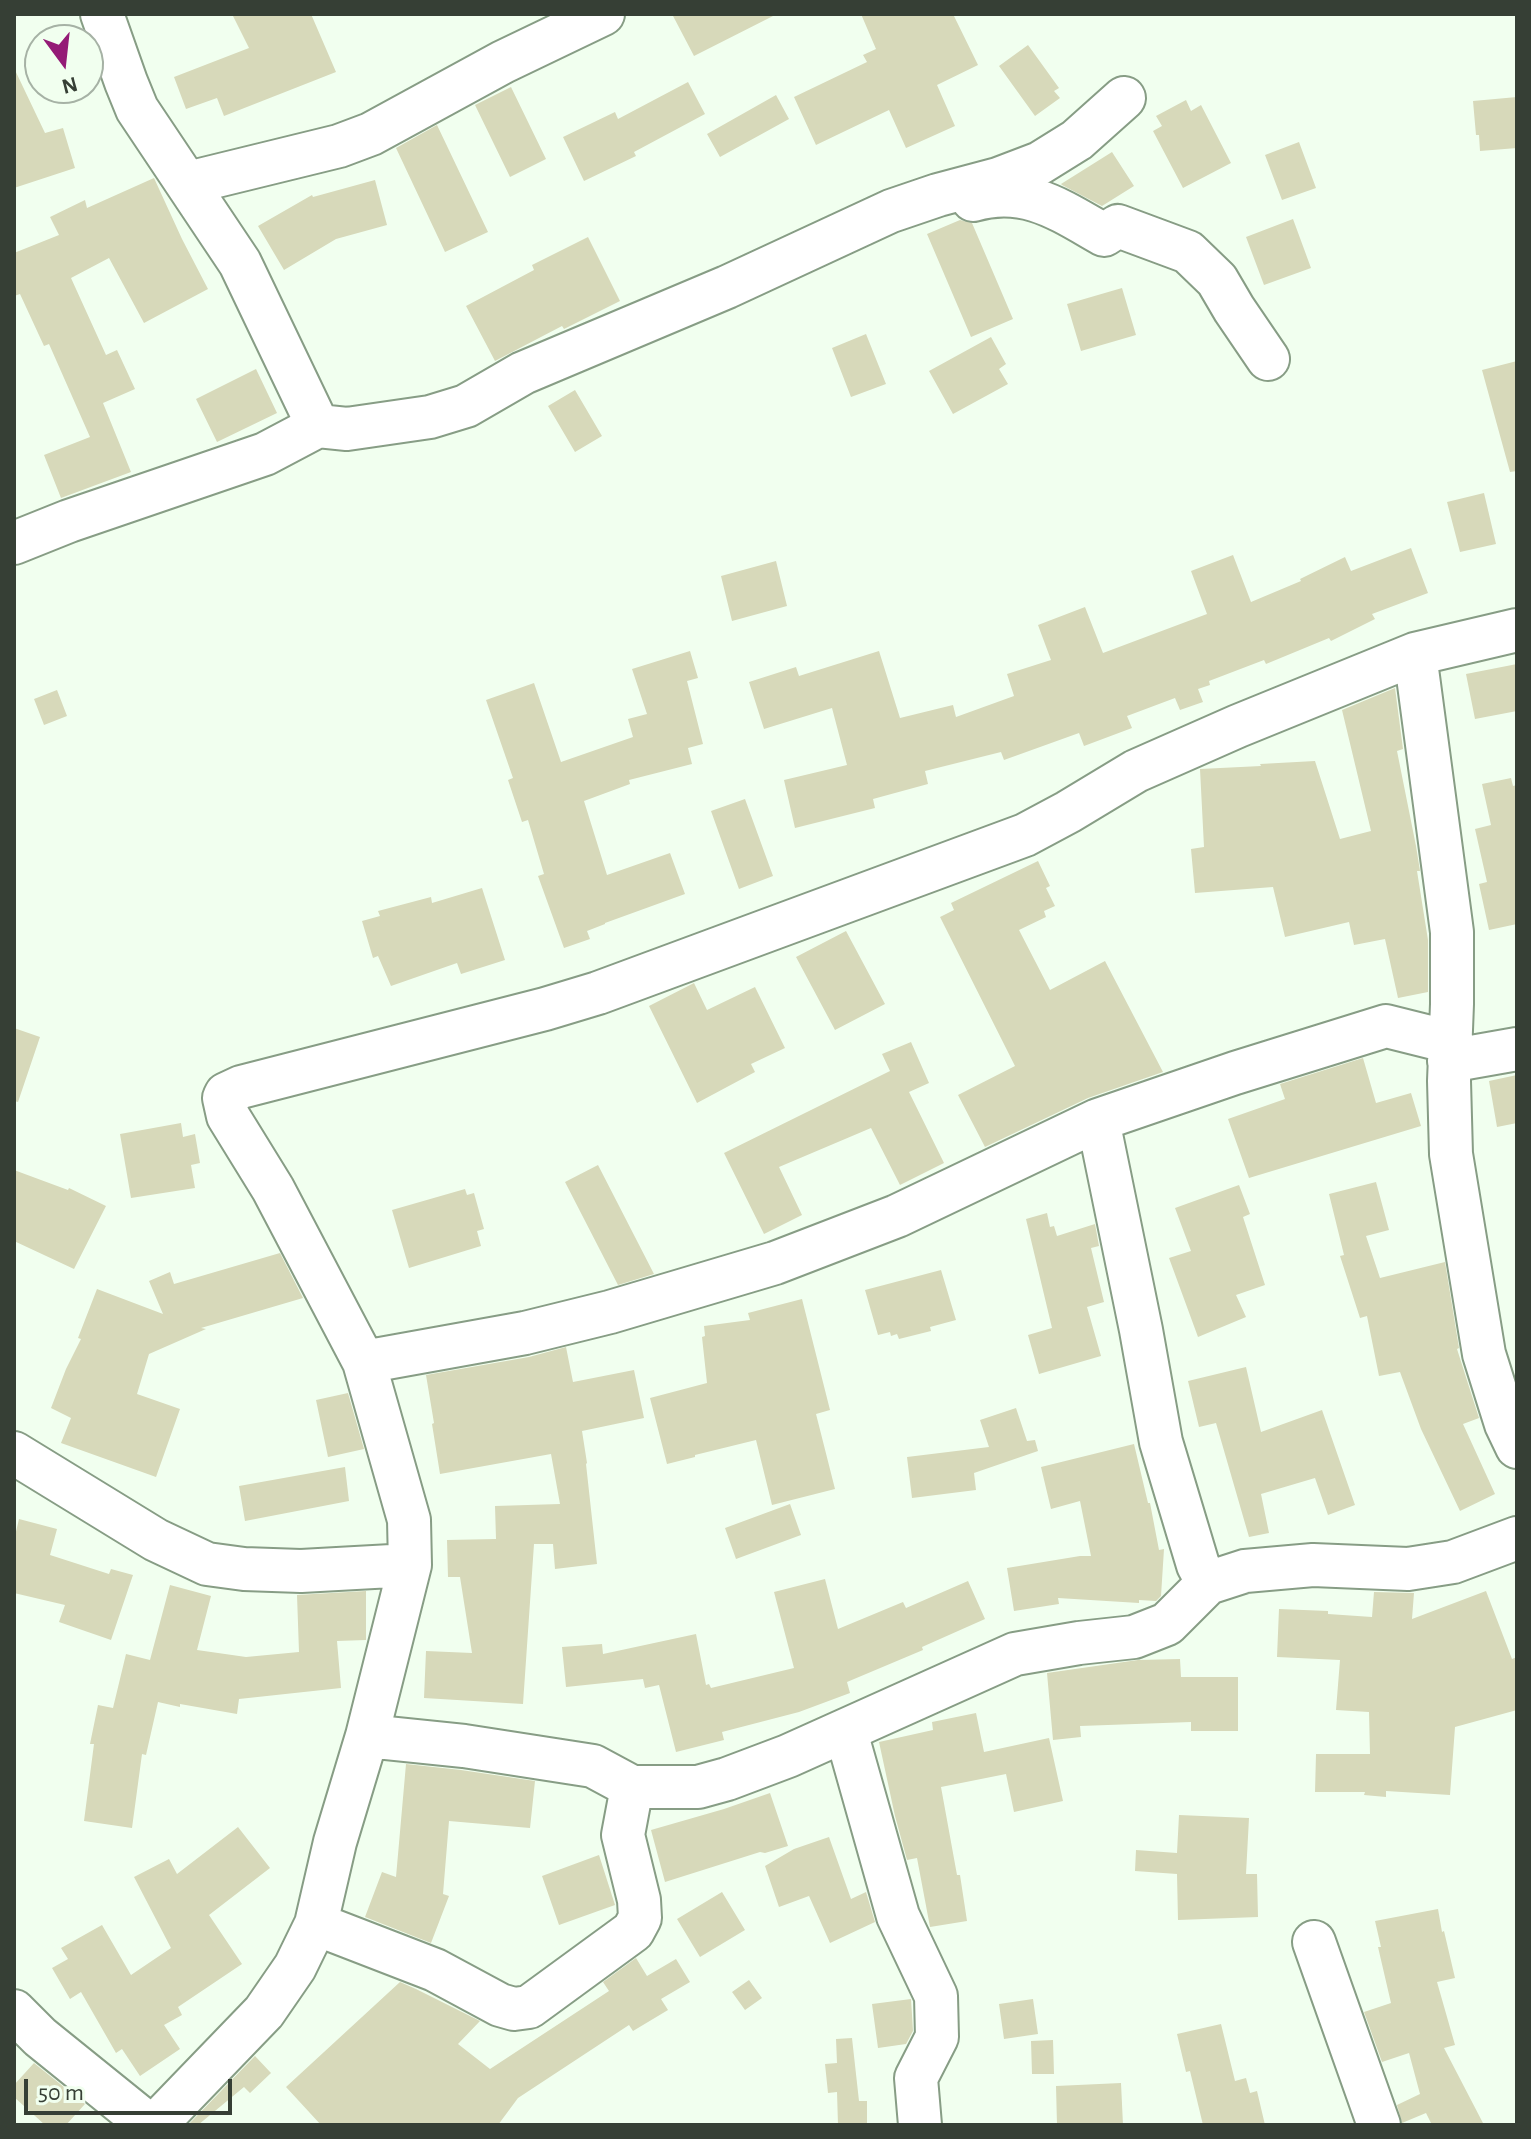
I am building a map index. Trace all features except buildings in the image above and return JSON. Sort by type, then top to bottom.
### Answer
[{"type":"street","points":[[102,14],[137,109],[240,263],[318,426]]},
{"type":"street","points":[[188,183],[339,146],[371,134],[503,62],[603,14]]},
{"type":"street","points":[[18,533],[69,521],[265,454],[318,426],[347,429],[430,417],[466,406],[523,373],[727,287],[891,211],[1040,163],[1077,140],[1124,98]]},
{"type":"street","points":[[945,194],[960,204],[994,194],[1027,197],[1057,208],[1104,235],[1118,226],[1188,252],[1217,280],[1268,359]]},
{"type":"street","points":[[155,2125],[264,2012],[295,1967],[316,1924],[410,1565],[409,1520],[364,1362],[273,1189],[228,1116],[226,1094],[241,1087],[598,993],[1025,835],[1136,771],[1415,654],[1517,630]]},
{"type":"street","points":[[1415,654],[1452,932],[1451,1154],[1484,1354],[1506,1424],[1517,1447]]},
{"type":"street","points":[[364,1362],[539,1329],[610,1312],[775,1263],[897,1216],[1098,1120],[1386,1026],[1450,1052],[1517,1049]]},
{"type":"street","points":[[1098,1120],[1161,1442],[1198,1565],[1208,1583]]},
{"type":"street","points":[[14,1453],[156,1540],[207,1564],[301,1571],[410,1565]]},
{"type":"street","points":[[367,1736],[464,1746],[593,1766],[632,1787],[698,1787],[727,1779],[846,1732],[1015,1654],[1134,1637],[1167,1624],[1208,1583],[1245,1571],[1313,1565],[1408,1569],[1453,1562],[1517,1538]]},
{"type":"street","points":[[846,1732],[898,1916],[936,1996],[937,2037],[916,2078],[920,2125]]},
{"type":"street","points":[[316,1924],[435,1970],[500,2005],[514,2009],[529,2007],[633,1931],[640,1918],[639,1900],[623,1835],[632,1787]]},
{"type":"street","points":[[1314,1942],[1379,2125]]},
{"type":"street","points":[[14,2011],[40,2037],[149,2125]]}]
